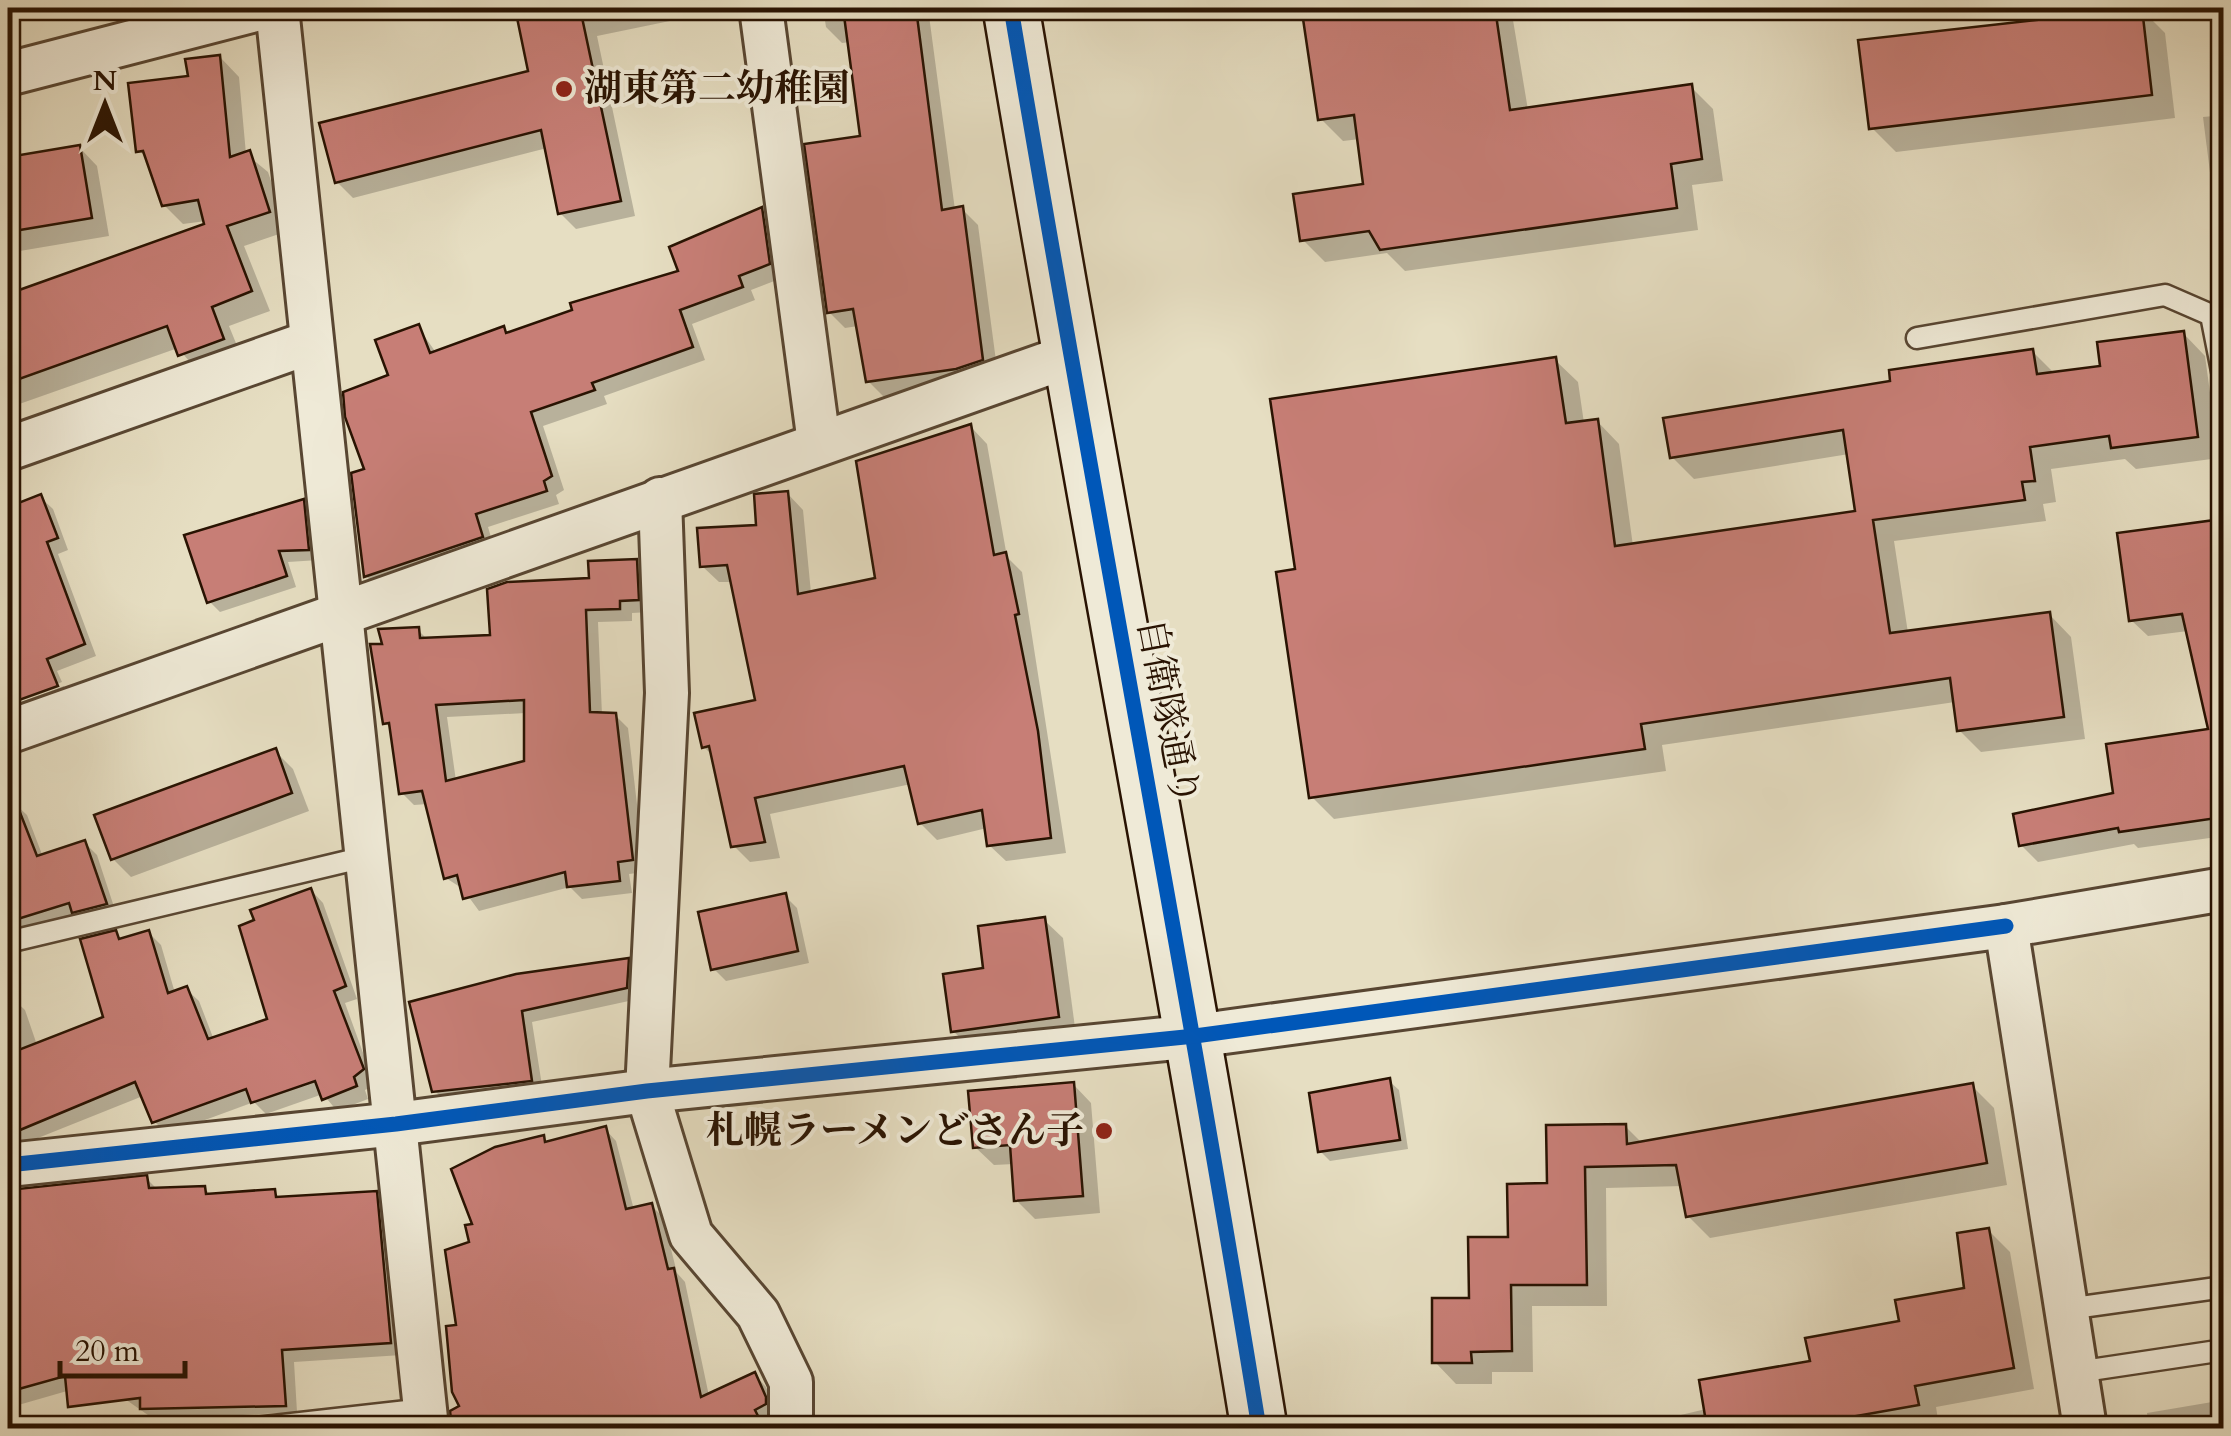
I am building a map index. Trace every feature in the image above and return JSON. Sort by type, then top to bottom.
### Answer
[{"type":"street","points":[[8,74],[263,8]]},
{"type":"street","points":[[276,8],[426,1419]]},
{"type":"street","points":[[761,8],[819,443]]},
{"type":"street","name":"自衛隊通り","points":[[1010,8],[1069,356],[1195,1036],[1259,1428]]},
{"type":"street","points":[[8,449],[311,342]]},
{"type":"street","points":[[8,732],[1069,356]]},
{"type":"street","points":[[660,499],[667,693],[646,1092],[692,1236],[758,1314],[791,1382],[791,1428]]},
{"type":"street","points":[[8,1165],[396,1124],[646,1092],[1195,1036],[2006,926],[2224,889]]},
{"type":"street","points":[[2006,926],[2086,1428]]},
{"type":"lane","points":[[1916,338],[2165,295],[2211,315],[2224,381]]},
{"type":"lane","points":[[8,942],[366,857]]},
{"type":"lane","points":[[2066,1309],[2224,1287]]},
{"type":"lane","points":[[2076,1372],[2224,1350]]},
{"type":"lane","points":[[256,1428],[426,1419]]},
{"type":"building","points":[[515,8],[580,8],[621,201],[558,214],[541,130],[335,183],[319,123],[528,71]]},
{"type":"building","points":[[843,8],[916,8],[942,210],[963,206],[983,360],[956,369],[866,382],[853,309],[827,313],[804,144],[860,136]]},
{"type":"building","points":[[1336,8],[1495,8],[1510,110],[1692,84],[1702,159],[1671,164],[1677,208],[1380,250],[1369,231],[1300,241],[1293,194],[1363,184],[1354,115],[1318,120],[1302,12]]},
{"type":"building","points":[[2142,8],[2152,95],[1869,129],[1858,40]]},
{"type":"building","points":[[220,55],[230,157],[250,150],[270,212],[227,226],[252,291],[212,307],[224,339],[178,356],[167,326],[8,383],[8,294],[204,224],[198,200],[162,206],[143,151],[136,152],[128,83],[188,76],[185,59]]},
{"type":"building","points":[[80,145],[92,218],[8,232],[8,157]]},
{"type":"building","points":[[762,207],[770,264],[739,276],[743,287],[680,310],[693,347],[592,383],[595,390],[531,412],[552,476],[544,481],[547,491],[476,514],[483,537],[364,577],[351,473],[364,469],[345,417],[343,392],[388,375],[375,340],[419,324],[430,353],[504,326],[506,333],[572,310],[570,303],[678,271],[669,247]]},
{"type":"building","points":[[2184,331],[2198,437],[2111,448],[2109,436],[2030,447],[2035,481],[2022,482],[2025,500],[1873,520],[1890,633],[2050,612],[2064,717],[1957,731],[1950,678],[1641,724],[1645,749],[1309,798],[1276,572],[1295,569],[1270,399],[1556,357],[1566,423],[1598,419],[1615,546],[1855,511],[1843,430],[1670,458],[1663,418],[1890,381],[1889,370],[2033,349],[2037,374],[2100,366],[2097,342]]},
{"type":"building","points":[[971,424],[994,555],[1006,552],[1019,614],[1015,615],[1038,731],[1051,838],[987,846],[982,810],[918,824],[904,766],[755,798],[765,842],[731,847],[709,746],[702,748],[694,713],[755,700],[727,565],[700,567],[697,528],[756,525],[754,494],[788,491],[798,594],[875,578],[856,461]]},
{"type":"building","points":[[41,494],[58,538],[47,542],[85,644],[47,659],[58,686],[8,704],[8,507]]},
{"type":"building","points":[[304,499],[309,550],[279,551],[287,576],[207,603],[184,535]]},
{"type":"building","points":[[2215,520],[2224,585],[2224,817],[2119,832],[2118,828],[2019,846],[2013,814],[2113,793],[2106,744],[2208,729],[2182,614],[2129,621],[2117,533]]},
{"type":"building","points":[[637,559],[639,600],[620,601],[620,609],[586,610],[590,712],[616,713],[633,860],[618,862],[620,881],[567,887],[565,872],[463,899],[457,875],[444,879],[422,791],[399,794],[389,723],[383,724],[370,644],[382,644],[378,629],[419,627],[420,638],[490,635],[487,589],[507,582],[589,578],[588,561]],"holes":[[[524,700],[524,761],[446,781],[436,705]]]},
{"type":"building","points":[[276,748],[292,793],[111,860],[94,815]]},
{"type":"building","points":[[10,787],[37,856],[85,840],[107,904],[72,913],[69,903],[8,922]]},
{"type":"building","points":[[311,888],[346,986],[334,991],[364,1069],[354,1077],[357,1086],[322,1100],[315,1081],[251,1103],[246,1089],[152,1123],[135,1082],[8,1135],[8,1054],[103,1017],[80,939],[116,930],[119,939],[149,930],[168,993],[187,986],[208,1039],[267,1019],[239,926],[254,920],[250,910]]},
{"type":"building","points":[[786,893],[798,951],[711,970],[698,912]]},
{"type":"building","points":[[1045,917],[1059,1017],[951,1032],[943,974],[983,968],[978,926]]},
{"type":"building","points":[[629,958],[627,988],[522,1011],[532,1081],[432,1092],[409,1002],[516,974]]},
{"type":"building","points":[[1390,1078],[1400,1140],[1318,1152],[1309,1093]]},
{"type":"building","points":[[1074,1082],[1083,1196],[1014,1201],[1010,1145],[973,1148],[968,1091]]},
{"type":"building","points":[[1973,1083],[1987,1163],[1686,1217],[1676,1165],[1585,1167],[1587,1285],[1511,1285],[1512,1351],[1471,1352],[1472,1363],[1432,1363],[1432,1298],[1469,1298],[1468,1237],[1508,1237],[1507,1184],[1547,1183],[1546,1125],[1626,1124],[1627,1144]]},
{"type":"building","points":[[606,1126],[626,1209],[652,1203],[668,1269],[674,1268],[701,1397],[755,1372],[766,1397],[766,1404],[755,1410],[764,1428],[452,1428],[450,1411],[459,1406],[452,1392],[446,1326],[456,1325],[445,1250],[469,1242],[465,1225],[472,1224],[451,1169],[495,1147],[544,1135],[545,1142]]},
{"type":"building","points":[[147,1175],[149,1188],[205,1186],[206,1194],[275,1189],[276,1197],[377,1191],[391,1343],[282,1350],[286,1406],[140,1409],[140,1398],[68,1407],[65,1376],[8,1392],[8,1190]]},
{"type":"building","points":[[1989,1228],[2014,1368],[1915,1386],[1919,1405],[1811,1424],[1812,1428],[1707,1428],[1699,1380],[1810,1361],[1805,1338],[1899,1321],[1895,1300],[1964,1288],[1957,1233]]},
{"type":"cycle path","points":[[1011,8],[1259,1428]]},
{"type":"cycle path","points":[[8,1165],[396,1124],[647,1091],[1195,1036],[2006,926]]},
{"type":"place","name":"湖東第二幼稚園","points":[[564,89]]},
{"type":"place","name":"札幌ラーメンどさん子","points":[[1104,1131]]}]
